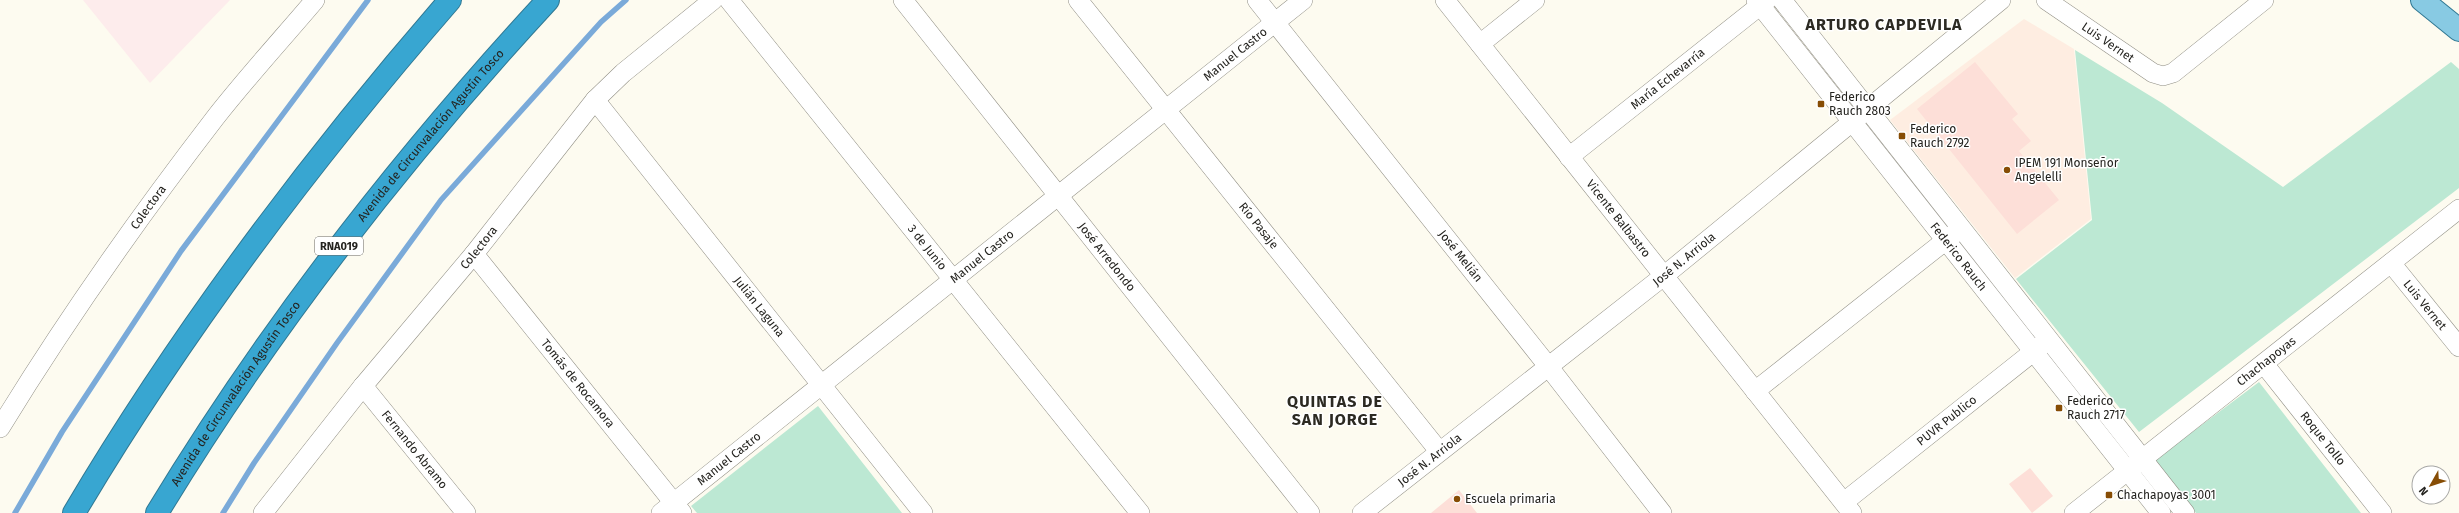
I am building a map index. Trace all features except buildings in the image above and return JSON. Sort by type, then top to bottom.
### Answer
[{"type":"highway","points":[[397,62],[433,0]]},
{"type":"highway","points":[[74,513],[140,404],[228,277],[314,162],[450,0]]},
{"type":"highway","name":"Avenida de Circunvalación Agustín Tosco","points":[[157,513],[242,379],[358,221],[432,129],[548,0]]},
{"type":"main road","points":[[2422,0],[2457,25]]},
{"type":"street","name":"Colectora","points":[[0,428],[69,317],[112,256],[216,116],[315,0]]},
{"type":"street","name":"Colectora","points":[[263,513],[363,386],[474,254],[595,100],[623,73],[713,0]]},
{"type":"street","name":"3 de Junio","points":[[729,0],[1140,513]]},
{"type":"street","name":"José Arredondo","points":[[903,0],[1057,197],[1310,513]]},
{"type":"street","name":"Río Pasaje","points":[[1078,0],[1439,451]]},
{"type":"street","name":"José Melián","points":[[1257,0],[1548,366],[1662,513]]},
{"type":"street","name":"Manuel Castro","points":[[672,510],[820,385],[1166,111],[1303,0]]},
{"type":"street","name":"Vicente Balbastro","points":[[1445,0],[1569,157],[1665,275],[1848,508]]},
{"type":"street","points":[[1480,44],[1535,0]]},
{"type":"street","name":"Federico Rauch","points":[[1782,0],[1866,110],[2049,339],[2185,513]]},
{"type":"street","name":"José N. Arriola","points":[[1362,513],[1665,275],[1851,121],[2001,0]]},
{"type":"street","name":"Luis Vernet","points":[[2046,0],[2153,73],[2163,76],[2173,73],[2264,0]]},
{"type":"street","name":"Federico Rauch","points":[[1761,2],[1851,121],[2161,513]]},
{"type":"street","name":"María Echevarría","points":[[1569,157],[1761,2]]},
{"type":"street","name":"Julián Laguna","points":[[595,100],[923,513]]},
{"type":"street","name":"Chachapoyas","points":[[2074,513],[2459,209]]},
{"type":"street","points":[[1755,391],[1961,229]]},
{"type":"street","name":"Tomás de Rocamora","points":[[474,254],[672,510]]},
{"type":"street","name":"Luis Vernet","points":[[2391,262],[2459,347]]},
{"type":"street","name":"PUVR Publico","points":[[1848,508],[2049,339]]},
{"type":"street","name":"Roque Tollo","points":[[2264,364],[2382,513]]},
{"type":"street","name":"Fernando Abramo","points":[[363,386],[466,513]]},
{"type":"shaded area","points":[[83,0],[230,0],[150,83]]},
{"type":"shaded area","name":"IPEM 191 Monseñor Angelelli","points":[[2024,19],[2074,49],[2091,219],[2015,278],[1890,120]]},
{"type":"green space","points":[[2075,50],[2162,103],[2283,187],[2451,62],[2459,69],[2459,188],[2139,432],[2016,279],[2092,220]]},
{"type":"green space","points":[[2259,382],[2361,513],[2196,513],[2155,460]]},
{"type":"green space","points":[[818,406],[902,513],[697,513],[691,506]]},
{"type":"waterway","points":[[15,513],[62,432],[181,251],[368,0]]},
{"type":"waterway","points":[[223,513],[254,463],[337,343],[441,200],[601,22],[626,0]]},
{"type":"place","name":"Federico Rauch 2803","points":[[1821,104]]},
{"type":"place","name":"Federico Rauch 2792","points":[[1902,136]]},
{"type":"place","name":"IPEM 191 Monseñor Angelelli","points":[[2007,170]]},
{"type":"place","name":"Federico Rauch 2717","points":[[2059,408]]},
{"type":"place","name":"Chachapoyas 3001","points":[[2109,495]]},
{"type":"place","name":"Escuela primaria","points":[[1457,499]]},
{"type":"district","name":"ARTURO CAPDEVILA","points":[[1884,24]]},
{"type":"district","name":"QUINTAS DE SAN JORGE","points":[[1335,410]]}]
